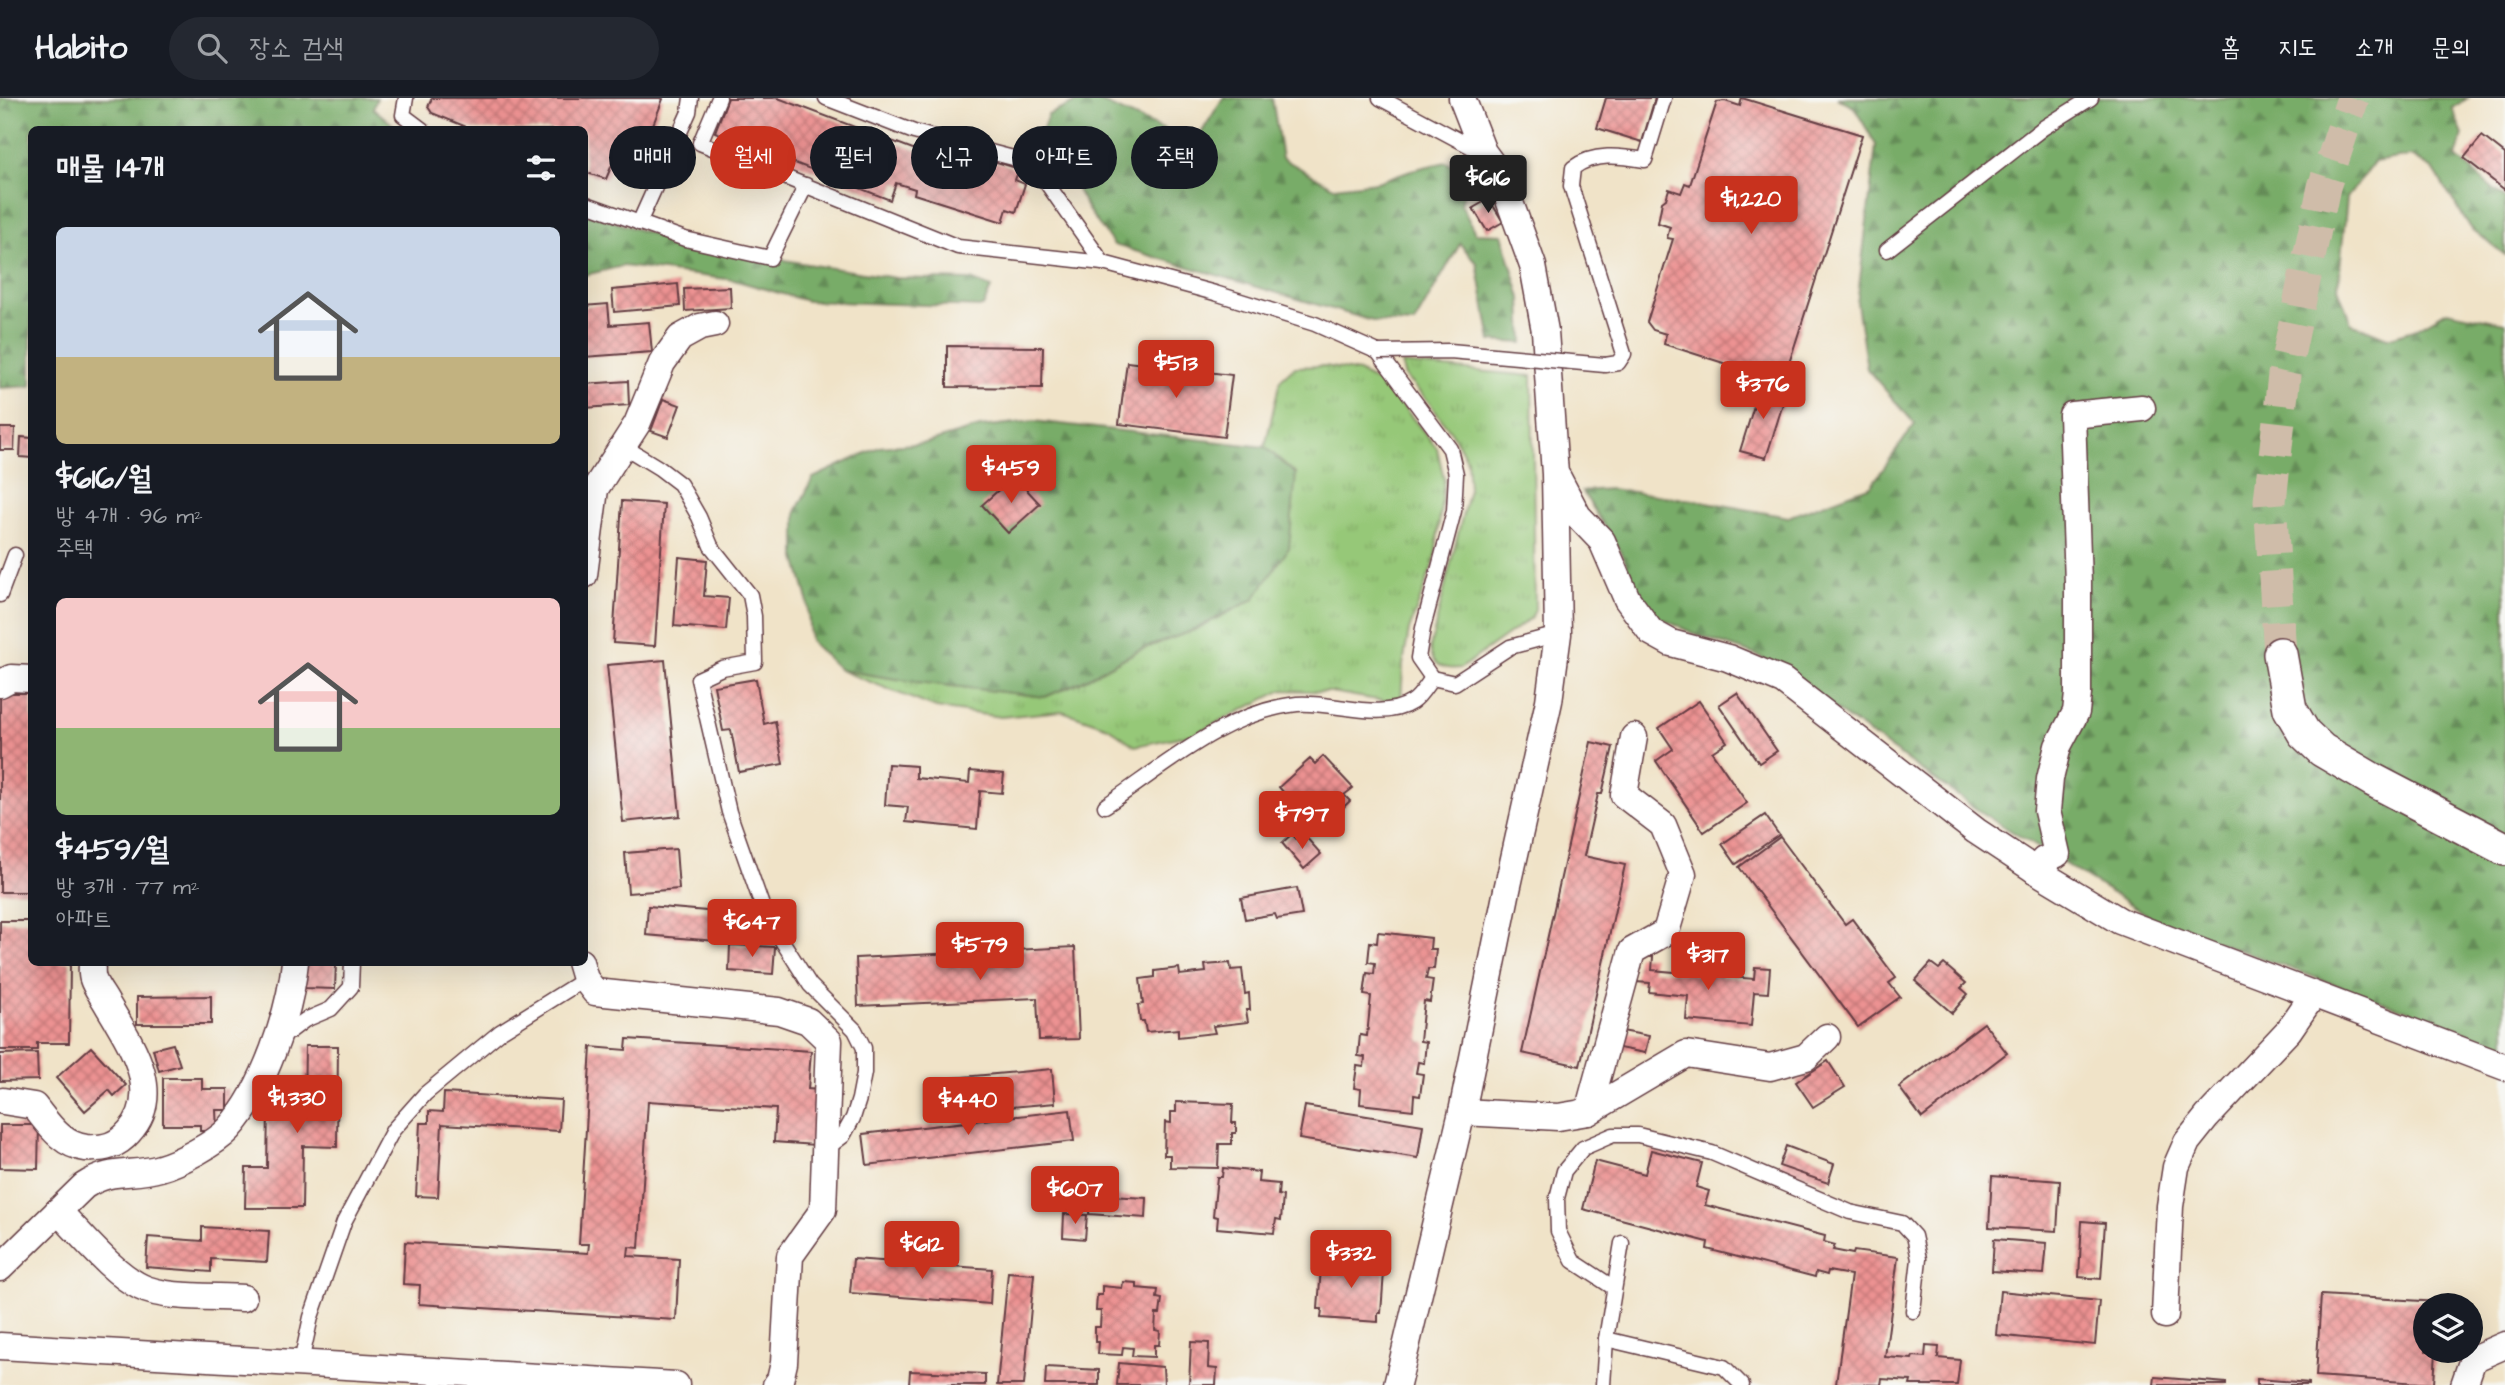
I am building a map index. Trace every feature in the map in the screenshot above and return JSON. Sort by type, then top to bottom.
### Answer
[{"type":"street","points":[[1397,1385],[1462,1112],[1549,701],[1558,634],[1555,474],[1545,331],[1533,266],[1500,175],[1483,152],[1462,98]]},
{"type":"street","points":[[588,544],[596,470],[623,446],[637,424],[662,363],[680,338],[699,327],[715,324]]},
{"type":"street","points":[[2035,870],[2058,850],[2048,811],[2050,779],[2058,746],[2076,712],[2078,694],[2078,583],[2071,415],[2142,408]]},
{"type":"street","points":[[1555,474],[1578,516],[1602,541],[1628,598],[1651,632],[1671,643],[1728,658],[1783,681],[1976,831],[2120,921],[2505,1067]]},
{"type":"street","points":[[2280,654],[2290,709],[2304,733],[2322,750],[2373,780],[2505,849]]},
{"type":"street","points":[[0,684],[11,678],[28,679]]},
{"type":"street","points":[[1588,1112],[1632,951],[1666,932],[1683,874],[1663,825],[1624,795],[1634,737]]},
{"type":"street","points":[[3,1101],[34,1105],[62,1139],[82,1147],[103,1148],[120,1142],[137,1123],[143,1109],[145,1087],[136,1053],[93,979],[92,966]]},
{"type":"street","points":[[0,1268],[84,1186],[100,1175],[161,1168],[214,1143],[229,1129],[243,1111],[276,1042],[292,991],[295,966]]},
{"type":"street","points":[[582,971],[595,992],[779,1011],[808,1021],[829,1041],[823,1210],[790,1256],[784,1363],[776,1385]]},
{"type":"street","points":[[2165,1315],[2170,1206],[2176,1167],[2187,1142],[2289,1030],[2312,995]]},
{"type":"street","points":[[1462,1112],[1558,1117],[1588,1112],[1686,1054],[1770,1067],[1806,1057],[1827,1037]]},
{"type":"street","points":[[58,1211],[118,1271],[142,1288],[162,1293],[243,1298]]},
{"type":"street","points":[[2464,1385],[2473,1359],[2505,1345]]},
{"type":"street","points":[[0,1346],[676,1385]]},
{"type":"lane","points":[[406,98],[403,115],[418,126]]},
{"type":"lane","points":[[639,223],[689,113],[691,98]]},
{"type":"lane","points":[[719,98],[700,143],[958,247],[1103,264],[1215,293],[1315,324],[1378,352],[1450,351],[1605,365],[1618,363],[1624,354],[1571,186],[1573,168],[1583,160],[1616,156],[1646,160],[1664,98]]},
{"type":"lane","points":[[826,98],[914,132],[1017,159],[1041,175],[1103,264]]},
{"type":"lane","points":[[1380,98],[1483,152]]},
{"type":"lane","points":[[1887,250],[2043,128],[2091,98]]},
{"type":"lane","points":[[588,204],[685,239],[770,258],[806,186]]},
{"type":"lane","points":[[1378,352],[1450,449],[1456,474],[1454,511],[1423,628],[1418,658],[1432,678],[1455,683],[1510,647],[1558,634]]},
{"type":"lane","points":[[623,446],[680,484],[711,545],[750,595],[754,616],[755,662],[722,668],[698,679],[729,812],[765,914],[810,985],[855,1030],[864,1048],[864,1073],[853,1118],[843,1136],[825,1150]]},
{"type":"lane","points":[[0,595],[15,555]]},
{"type":"lane","points":[[1105,806],[1199,742],[1247,717],[1297,704],[1396,711],[1414,701],[1432,678]]},
{"type":"lane","points":[[276,1042],[305,1020],[331,1009],[351,988],[352,966]]},
{"type":"lane","points":[[301,1362],[311,1317],[344,1222],[393,1130],[425,1094],[499,1032],[582,971]]},
{"type":"lane","points":[[1614,1288],[1573,1261],[1558,1231],[1557,1198],[1564,1171],[1583,1148],[1613,1135],[1638,1135],[1712,1153],[1850,1212],[1902,1223],[1914,1236],[1919,1259],[1913,1311]]},
{"type":"lane","points":[[1603,1385],[1606,1339],[1622,1243]]},
{"type":"lane","points":[[1606,1339],[1724,1367],[1742,1385]]},
{"type":"green space","points":[[0,98],[377,98],[373,108],[394,126],[28,126],[28,386],[0,388]]},
{"type":"green space","points":[[1085,98],[1091,98],[1156,126],[1131,126],[1131,189],[1218,189],[1218,126],[1206,126],[1223,98],[1272,98],[1282,158],[1334,187],[1377,182],[1446,162],[1468,176],[1461,204],[1475,233],[1502,234],[1521,298],[1523,343],[1491,341],[1477,263],[1460,244],[1414,324],[1376,322],[1114,245],[1088,210],[1077,189],[1117,189],[1117,126],[1044,126],[1048,115]]},
{"type":"green space","points":[[1837,98],[2468,98],[2452,108],[2463,135],[2456,157],[2505,199],[2505,255],[2471,228],[2433,169],[2410,156],[2374,162],[2347,198],[2338,288],[2351,323],[2387,338],[2414,330],[2447,311],[2505,323],[2505,1046],[2156,920],[1985,815],[1759,656],[1697,635],[1656,616],[1637,591],[1622,553],[1582,491],[1611,489],[1701,501],[1788,517],[1871,486],[1915,424],[1867,369],[1857,304],[1876,145],[1854,107]]},
{"type":"green space","points":[[588,213],[664,238],[896,278],[971,280],[991,288],[983,307],[807,301],[734,280],[623,266],[588,274]]},
{"type":"green space","points":[[1401,364],[1532,376],[1535,610],[1531,618],[1461,668],[1440,666],[1433,659],[1430,648],[1469,489],[1467,460],[1454,436],[1427,400],[1405,377]]},
{"type":"green space","points":[[1325,366],[1359,372],[1388,388],[1437,448],[1444,479],[1435,559],[1409,630],[1403,665],[1401,704],[1331,692],[1283,690],[1194,734],[1135,746],[1108,727],[1062,711],[1001,717],[936,708],[840,670],[1045,697],[1082,681],[1137,651],[1194,630],[1254,599],[1296,474],[1265,447],[1280,380],[1294,367]]},
{"type":"green space","points":[[1034,421],[1265,447],[1296,474],[1289,548],[1254,599],[1194,630],[1137,651],[1082,681],[1045,697],[840,670],[810,641],[807,596],[796,558],[796,512],[813,478],[879,447],[926,443],[980,427]]},
{"type":"building","points":[[432,98],[663,99],[652,126],[609,126],[609,172],[606,179],[588,173],[588,126],[464,126],[432,113],[428,107]]},
{"type":"building","points":[[728,98],[778,98],[852,126],[810,126],[810,169],[796,163],[796,126],[717,126]]},
{"type":"building","points":[[1606,98],[1655,98],[1642,142],[1597,128]]},
{"type":"building","points":[[1742,98],[1862,135],[1783,382],[1664,344],[1666,334],[1653,330],[1647,322],[1673,239],[1667,238],[1670,227],[1658,223],[1662,202],[1669,189],[1681,193],[1685,183],[1690,185],[1717,102],[1725,101],[1740,106]]},
{"type":"building","points":[[2482,136],[2505,154],[2505,190],[2464,158]]},
{"type":"building","points":[[897,143],[911,148],[911,188],[897,183]]},
{"type":"building","points":[[998,162],[1012,167],[1012,189],[1023,189],[1016,212],[1007,209],[1003,222],[914,194],[915,189],[998,189]]},
{"type":"building","points":[[862,189],[894,189],[890,200]]},
{"type":"building","points":[[1489,199],[1503,222],[1487,231],[1473,208]]},
{"type":"building","points":[[678,284],[680,306],[614,312],[612,290]]},
{"type":"building","points":[[730,287],[731,308],[685,311],[684,289]]},
{"type":"building","points":[[608,304],[610,325],[649,322],[652,352],[588,357],[588,306]]},
{"type":"building","points":[[947,346],[1043,347],[1042,388],[947,387]]},
{"type":"building","points":[[1127,362],[1232,375],[1224,437],[1119,424]]},
{"type":"building","points":[[628,381],[629,405],[588,408],[588,384]]},
{"type":"building","points":[[1761,383],[1787,391],[1766,458],[1740,451]]},
{"type":"building","points":[[663,399],[680,405],[668,437],[651,431]]},
{"type":"building","points":[[0,428],[15,428],[14,450],[0,450]]},
{"type":"building","points":[[21,437],[28,438],[28,458],[20,457]]},
{"type":"building","points":[[1014,476],[1040,504],[1008,533],[982,505]]},
{"type":"building","points":[[622,501],[664,504],[655,646],[613,643]]},
{"type":"building","points":[[679,557],[707,560],[704,596],[729,598],[726,630],[674,626]]},
{"type":"building","points":[[665,660],[680,816],[623,822],[607,665]]},
{"type":"building","points":[[756,679],[764,724],[775,721],[783,764],[739,772],[731,730],[723,731],[714,686]]},
{"type":"building","points":[[0,693],[28,693],[28,892],[0,892]]},
{"type":"building","points":[[1737,693],[1777,751],[1759,763],[1719,705]]},
{"type":"building","points":[[1699,701],[1727,742],[1712,752],[1747,803],[1704,832],[1656,761],[1673,749],[1659,728]]},
{"type":"building","points":[[1591,742],[1613,747],[1602,794],[1598,794],[1584,856],[1625,865],[1580,1066],[1522,1053]]},
{"type":"building","points":[[1323,756],[1353,788],[1344,795],[1350,801],[1319,830],[1314,824],[1303,834],[1273,803],[1284,793],[1279,787],[1310,759],[1315,764]]},
{"type":"building","points":[[888,764],[916,766],[916,778],[969,783],[970,771],[1004,774],[1002,793],[980,791],[977,829],[906,822],[908,807],[885,805]]},
{"type":"building","points":[[1765,815],[1779,835],[1736,864],[1722,844]]},
{"type":"building","points":[[1292,834],[1299,842],[1306,837],[1321,854],[1304,869],[1282,843]]},
{"type":"building","points":[[1780,837],[1845,924],[1852,919],[1896,978],[1889,983],[1900,997],[1858,1027],[1739,867]]},
{"type":"building","points":[[676,849],[679,889],[628,893],[625,853]]},
{"type":"building","points":[[1297,888],[1302,915],[1277,919],[1275,914],[1245,919],[1241,898]]},
{"type":"building","points":[[648,906],[718,912],[716,941],[646,935]]},
{"type":"building","points":[[0,921],[28,921],[28,966],[70,966],[69,1043],[37,1043],[37,1050],[0,1050]]},
{"type":"building","points":[[1378,932],[1431,938],[1430,949],[1436,949],[1434,969],[1428,969],[1426,979],[1433,980],[1430,1002],[1424,1001],[1420,1041],[1426,1042],[1424,1063],[1418,1062],[1416,1073],[1423,1074],[1420,1096],[1414,1095],[1413,1110],[1360,1104],[1361,1089],[1354,1088],[1357,1066],[1364,1067],[1365,1057],[1358,1056],[1360,1035],[1367,1036],[1371,996],[1364,995],[1367,973],[1374,974],[1375,963],[1368,962],[1370,942],[1377,943]]},
{"type":"building","points":[[730,945],[775,947],[773,974],[729,971]]},
{"type":"building","points":[[1075,947],[1079,1039],[1039,1040],[1037,998],[858,1006],[856,958]]},
{"type":"building","points":[[1637,956],[1653,957],[1652,970],[1754,979],[1755,967],[1770,968],[1768,993],[1754,992],[1751,1026],[1686,1020],[1688,996],[1649,992],[1650,983],[1635,982]]},
{"type":"building","points":[[1230,963],[1231,970],[1242,969],[1245,994],[1249,993],[1250,1010],[1246,1010],[1248,1022],[1213,1026],[1215,1033],[1178,1037],[1178,1029],[1146,1032],[1144,1021],[1140,1021],[1138,1005],[1143,1004],[1140,979],[1155,977],[1155,971],[1179,968],[1180,975],[1206,972],[1205,965]]},
{"type":"building","points":[[1931,963],[1939,969],[1944,964],[1966,983],[1961,988],[1968,994],[1952,1013],[1915,981]]},
{"type":"building","points":[[305,966],[336,966],[335,989],[304,988]]},
{"type":"building","points":[[211,996],[211,1024],[137,1024],[137,997]]},
{"type":"building","points":[[1984,1023],[2007,1053],[1922,1118],[1899,1087]]},
{"type":"building","points":[[1622,1031],[1649,1036],[1645,1053],[1619,1048]]},
{"type":"building","points":[[627,1039],[811,1051],[808,1089],[818,1090],[815,1145],[774,1142],[776,1109],[648,1101],[639,1248],[629,1247],[628,1256],[679,1259],[676,1320],[419,1304],[420,1285],[403,1284],[405,1242],[588,1253],[589,1244],[579,1244],[591,1047],[626,1050]]},
{"type":"building","points":[[173,1044],[180,1065],[159,1071],[153,1049]]},
{"type":"building","points":[[305,1046],[338,1046],[337,1147],[303,1146],[302,1208],[245,1208],[246,1168],[267,1168],[268,1108],[304,1108]]},
{"type":"building","points":[[91,1047],[126,1085],[114,1096],[109,1090],[85,1111],[56,1078]]},
{"type":"building","points":[[37,1053],[38,1080],[0,1081],[0,1054]]},
{"type":"building","points":[[1828,1061],[1845,1087],[1813,1107],[1796,1082]]},
{"type":"building","points":[[1052,1069],[1055,1103],[933,1114],[930,1080]]},
{"type":"building","points":[[163,1078],[202,1078],[202,1089],[228,1089],[228,1110],[216,1110],[217,1131],[200,1131],[200,1125],[163,1125]]},
{"type":"building","points":[[444,1093],[561,1100],[559,1131],[442,1124],[438,1197],[416,1196],[420,1123],[429,1123],[429,1111],[443,1112]]},
{"type":"building","points":[[1176,1102],[1233,1104],[1232,1123],[1236,1123],[1236,1133],[1232,1133],[1232,1144],[1219,1144],[1218,1168],[1170,1167],[1170,1155],[1164,1155],[1165,1122],[1171,1123],[1171,1112],[1176,1112]]},
{"type":"building","points":[[1305,1106],[1423,1125],[1418,1158],[1299,1139]]},
{"type":"building","points":[[1070,1110],[1074,1141],[867,1165],[863,1134]]},
{"type":"building","points":[[0,1125],[39,1125],[38,1169],[0,1168]]},
{"type":"building","points":[[1786,1146],[1834,1164],[1828,1183],[1779,1166]]},
{"type":"building","points":[[1651,1150],[1702,1163],[1696,1187],[1709,1191],[1705,1205],[1825,1236],[1824,1242],[1835,1245],[1833,1250],[1898,1257],[1885,1357],[1925,1357],[1926,1346],[1939,1347],[1938,1358],[1960,1360],[1957,1385],[1910,1385],[1911,1381],[1882,1379],[1881,1385],[1836,1384],[1851,1275],[1828,1271],[1827,1275],[1816,1272],[1815,1277],[1707,1249],[1708,1242],[1583,1209],[1595,1161],[1645,1174]]},
{"type":"building","points":[[1223,1168],[1259,1172],[1258,1182],[1279,1184],[1278,1195],[1283,1196],[1281,1220],[1276,1219],[1274,1233],[1217,1228],[1218,1217],[1213,1216],[1217,1177],[1222,1177]]},
{"type":"building","points":[[1992,1176],[2060,1181],[2057,1231],[1989,1227]]},
{"type":"building","points":[[1090,1195],[1147,1198],[1146,1218],[1089,1214]]},
{"type":"building","points":[[1064,1214],[1087,1215],[1085,1239],[1063,1237]]},
{"type":"building","points":[[2082,1221],[2105,1223],[2101,1279],[2079,1277]]},
{"type":"building","points":[[202,1227],[269,1231],[267,1262],[211,1259],[211,1272],[146,1267],[148,1237],[202,1241]]},
{"type":"building","points":[[1994,1239],[2047,1243],[2044,1274],[1992,1271]]},
{"type":"building","points":[[1325,1258],[1382,1262],[1381,1271],[1384,1272],[1378,1322],[1321,1318],[1322,1309],[1318,1309],[1321,1267],[1325,1267]]},
{"type":"building","points":[[853,1259],[992,1269],[990,1304],[850,1293]]},
{"type":"building","points":[[1008,1272],[1034,1274],[1024,1385],[997,1385]]},
{"type":"building","points":[[1123,1282],[1137,1283],[1137,1288],[1158,1290],[1157,1298],[1162,1299],[1160,1314],[1156,1314],[1155,1330],[1160,1331],[1159,1345],[1154,1345],[1154,1357],[1132,1356],[1133,1348],[1123,1347],[1122,1355],[1098,1354],[1099,1342],[1095,1342],[1095,1327],[1100,1327],[1101,1311],[1096,1311],[1097,1295],[1102,1295],[1102,1286],[1122,1288]]},
{"type":"building","points":[[2000,1291],[2099,1301],[2095,1345],[1996,1335]]},
{"type":"building","points":[[2321,1295],[2413,1300],[2413,1363],[2435,1363],[2434,1384],[2316,1376]]},
{"type":"building","points":[[1191,1342],[1209,1343],[1208,1368],[1217,1369],[1216,1385],[1189,1385]]},
{"type":"building","points":[[1119,1363],[1163,1367],[1164,1385],[1117,1385]]},
{"type":"building","points":[[1046,1367],[1099,1370],[1099,1385],[1045,1385]]},
{"type":"building","points":[[910,1371],[985,1374],[985,1385],[909,1385]]},
{"type":"building","points":[[2155,1377],[2226,1383],[2226,1385],[2154,1385]]},
{"type":"building","points":[[2257,1379],[2309,1383],[2309,1385],[2257,1385]]},
{"type":"tunnel","points":[[2280,654],[2270,501],[2284,375],[2324,187],[2353,98]]}]
